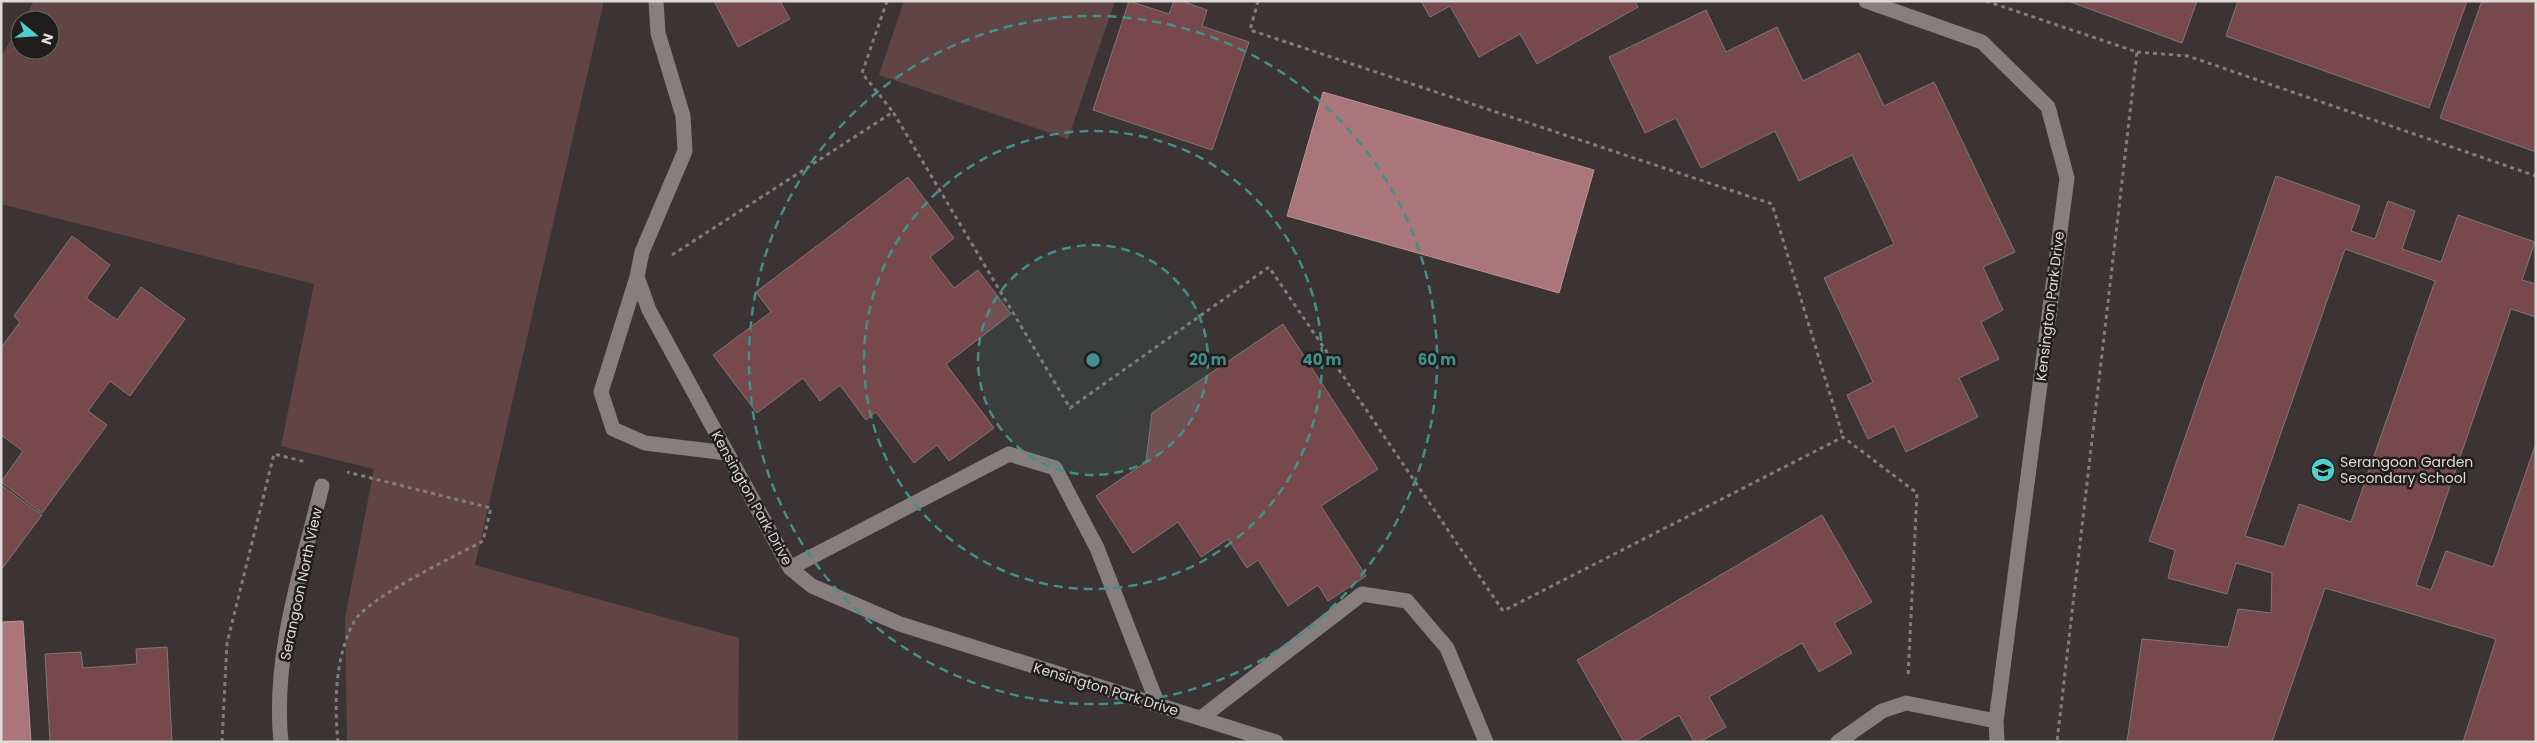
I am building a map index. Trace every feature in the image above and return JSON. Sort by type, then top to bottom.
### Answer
[{"type":"street","points":[[656,1],[658,33],[683,116],[685,151],[642,252],[637,277],[601,392],[613,430],[645,443],[727,453]]},
{"type":"street","name":"Kensington Park Drive","points":[[1866,1],[1982,42],[2048,107],[2067,178],[1996,720],[1997,742]]},
{"type":"street","name":"Kensington Park Drive","points":[[637,277],[649,310],[790,568],[812,586],[900,624],[1276,742]]},
{"type":"street","points":[[790,568],[1009,454],[1055,468],[1097,548],[1158,705]]},
{"type":"street","name":"Serangoon North View","points":[[281,742],[278,710],[286,640],[322,486]]},
{"type":"street","points":[[1201,718],[1362,594],[1407,601],[1447,648],[1486,742]]},
{"type":"street","points":[[1838,742],[1882,711],[1906,703],[1996,720]]},
{"type":"path","points":[[887,1],[862,73],[893,112],[1070,408],[1269,267],[1503,611],[1842,437]]},
{"type":"path","points":[[1258,1],[1250,30],[1772,204],[1842,437],[1917,494],[1906,703]]},
{"type":"path","points":[[1986,1],[2137,52],[2188,56],[2536,176]]},
{"type":"path","points":[[2058,742],[2137,52]]},
{"type":"path","points":[[637,277],[893,112]]},
{"type":"path","points":[[222,742],[227,643],[274,454],[312,463]]},
{"type":"path","points":[[338,742],[334,713],[339,664],[354,621],[371,603],[483,541],[491,508],[340,470]]},
{"type":"shaded area","points":[[34,1],[604,1],[475,565],[739,638],[738,742],[347,742],[345,618],[374,469],[281,446],[314,284],[1,204],[1,56],[10,41],[10,60],[60,60],[60,10],[29,10]]},
{"type":"shaded area","points":[[904,1],[1115,1],[1068,139],[879,75]]},
{"type":"shaded area","points":[[1323,92],[1594,170],[1559,293],[1287,216]]},
{"type":"shaded area","points":[[23,621],[31,742],[1,742],[1,622]]},
{"type":"building","points":[[714,1],[780,1],[790,19],[738,47]]},
{"type":"building","points":[[1129,1],[1169,14],[1174,1],[1182,1],[1207,10],[1202,26],[1249,42],[1212,150],[1093,110]]},
{"type":"building","points":[[1421,1],[1635,1],[1638,7],[1537,64],[1520,34],[1479,57],[1450,6],[1430,17]]},
{"type":"building","points":[[2068,1],[2197,1],[2182,43]]},
{"type":"building","points":[[2238,1],[2467,1],[2429,108],[2226,36]]},
{"type":"building","points":[[2482,1],[2536,1],[2536,152],[2440,118]]},
{"type":"building","points":[[1706,10],[1726,52],[1777,27],[1803,81],[1859,53],[1884,106],[1934,82],[2015,252],[1983,267],[2003,310],[1981,322],[1999,359],[1959,378],[1978,417],[1906,452],[1894,426],[1868,439],[1847,395],[1873,382],[1824,278],[1894,244],[1852,155],[1799,181],[1775,131],[1701,168],[1676,118],[1645,133],[1609,57]]},
{"type":"building","points":[[2276,176],[2360,206],[2351,231],[2375,239],[2388,201],[2415,211],[2402,249],[2441,262],[2458,215],[2535,242],[2522,280],[2536,284],[2536,317],[2511,309],[2416,585],[2431,590],[2446,551],[2493,567],[2536,443],[2536,742],[2463,742],[2496,639],[2325,588],[2272,742],[2127,742],[2142,639],[2228,647],[2238,609],[2271,613],[2272,573],[2236,563],[2227,594],[2168,578],[2175,550],[2149,541]],"holes":[[[2345,249],[2435,281],[2351,522],[2299,504],[2284,547],[2245,536]]]},
{"type":"building","points":[[908,177],[954,238],[930,257],[954,288],[978,270],[1011,314],[946,364],[994,428],[949,461],[937,445],[914,463],[876,412],[866,420],[840,385],[820,401],[803,378],[757,413],[713,355],[771,312],[756,292]]},
{"type":"building","points":[[72,236],[110,265],[86,298],[117,320],[141,287],[185,319],[130,396],[110,381],[88,411],[107,425],[42,513],[1,482],[23,451],[1,435],[1,344],[3,345],[20,322],[14,316]]},
{"type":"building","points":[[1283,324],[1378,469],[1321,506],[1366,576],[1328,601],[1318,585],[1288,606],[1258,560],[1247,568],[1228,539],[1201,557],[1178,522],[1133,553],[1096,496],[1146,462],[1152,413]]},
{"type":"building","points":[[1,485],[42,515],[1,570]]},
{"type":"building","points":[[1822,515],[1872,602],[1834,623],[1852,653],[1819,672],[1802,643],[1709,697],[1726,727],[1700,742],[1694,742],[1679,715],[1634,742],[1624,742],[1577,660]]},
{"type":"building","points":[[167,647],[172,742],[50,742],[45,654],[81,652],[83,668],[137,664],[136,649]]},
{"type":"place","name":"Serangoon Garden Secondary School","points":[[2323,470]]}]
